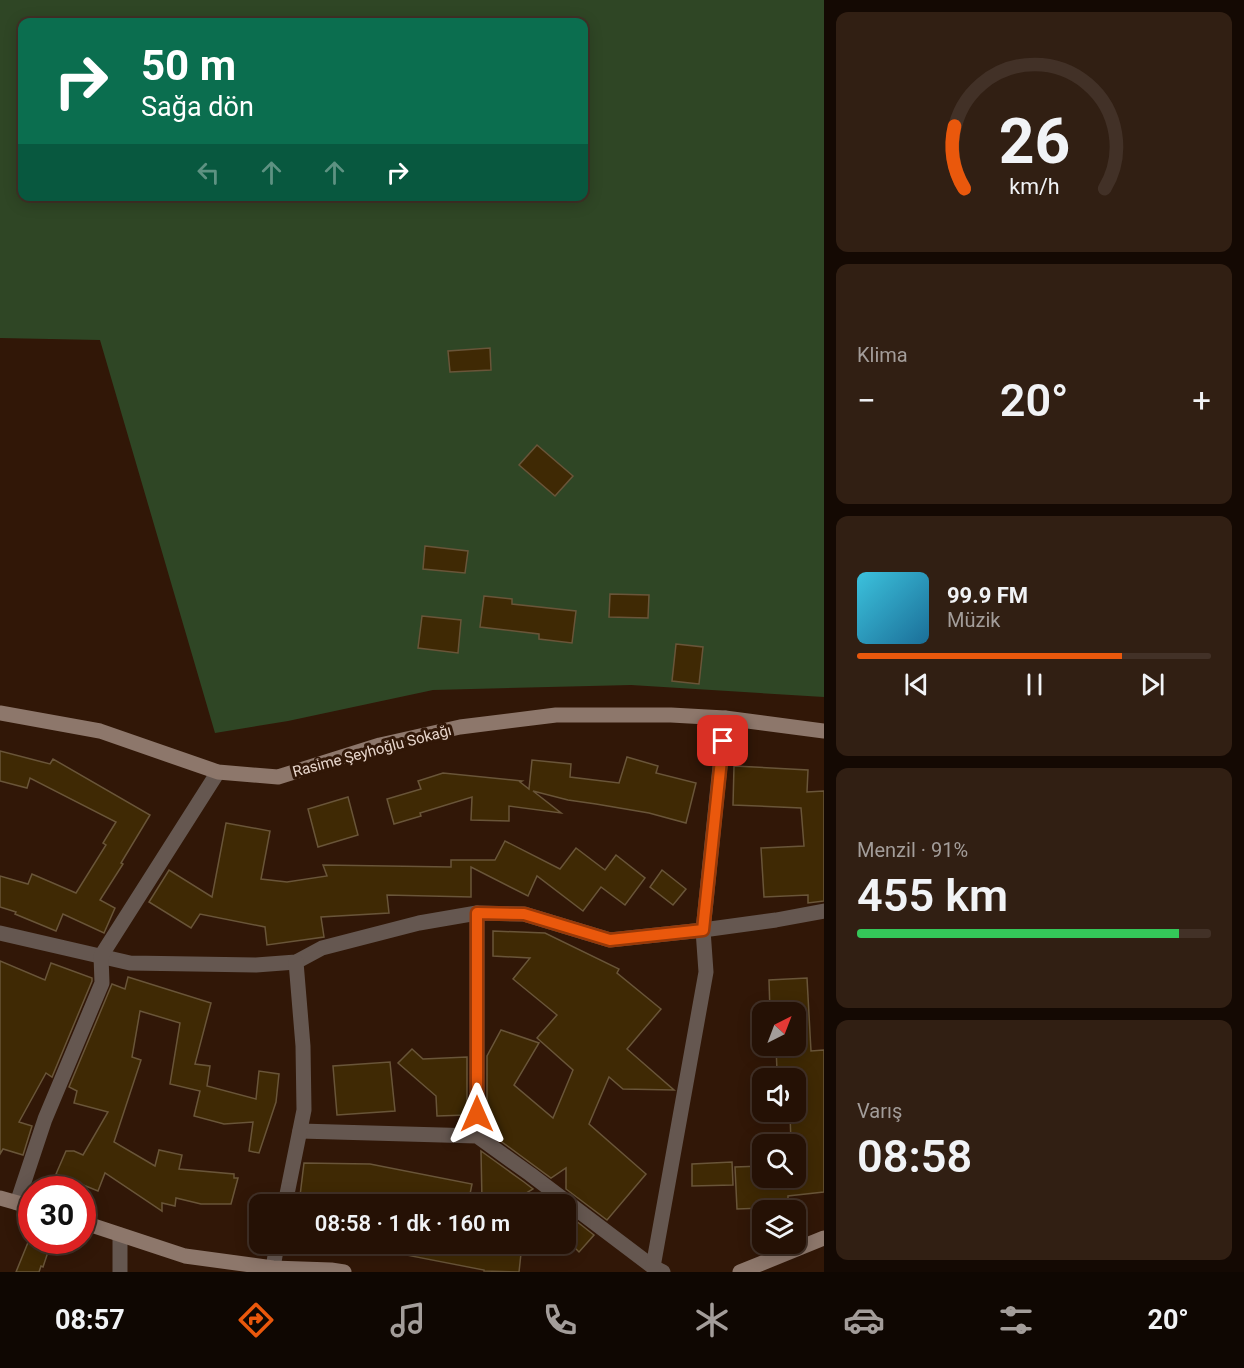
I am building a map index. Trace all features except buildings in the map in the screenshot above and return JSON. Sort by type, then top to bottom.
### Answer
[{"type":"main road","name":"Rasime Şeyhoğlu Sokağı","points":[[0,713],[100,731],[218,772],[278,777],[380,746],[460,727],[556,715],[671,715],[725,718],[824,731]]},
{"type":"main road","points":[[0,1198],[18,1203]]},
{"type":"main road","points":[[96,1227],[185,1256],[273,1268],[335,1271]]},
{"type":"main road","points":[[740,1272],[824,1238]]},
{"type":"street","points":[[300,1131],[477,1136],[658,1269],[706,972],[703,930],[725,718]]},
{"type":"street","points":[[31,1176],[45,1119],[102,983],[101,956],[218,772]]},
{"type":"street","points":[[477,913],[477,1136]]},
{"type":"street","points":[[0,933],[130,963],[256,965],[296,962],[322,948],[419,923],[477,913],[524,914],[610,940],[823,914]]},
{"type":"street","points":[[287,1194],[304,1110],[303,1047],[296,962]]},
{"type":"street","points":[[120,1235],[120,1272]]},
{"type":"street","points":[[273,1268],[276,1254]]},
{"type":"green space","points":[[0,0],[824,0],[824,697],[631,685],[433,690],[288,721],[215,733],[100,340],[0,338]]},
{"type":"route","points":[[477,1114],[477,913],[524,914],[610,940],[703,930],[723,741]]}]
